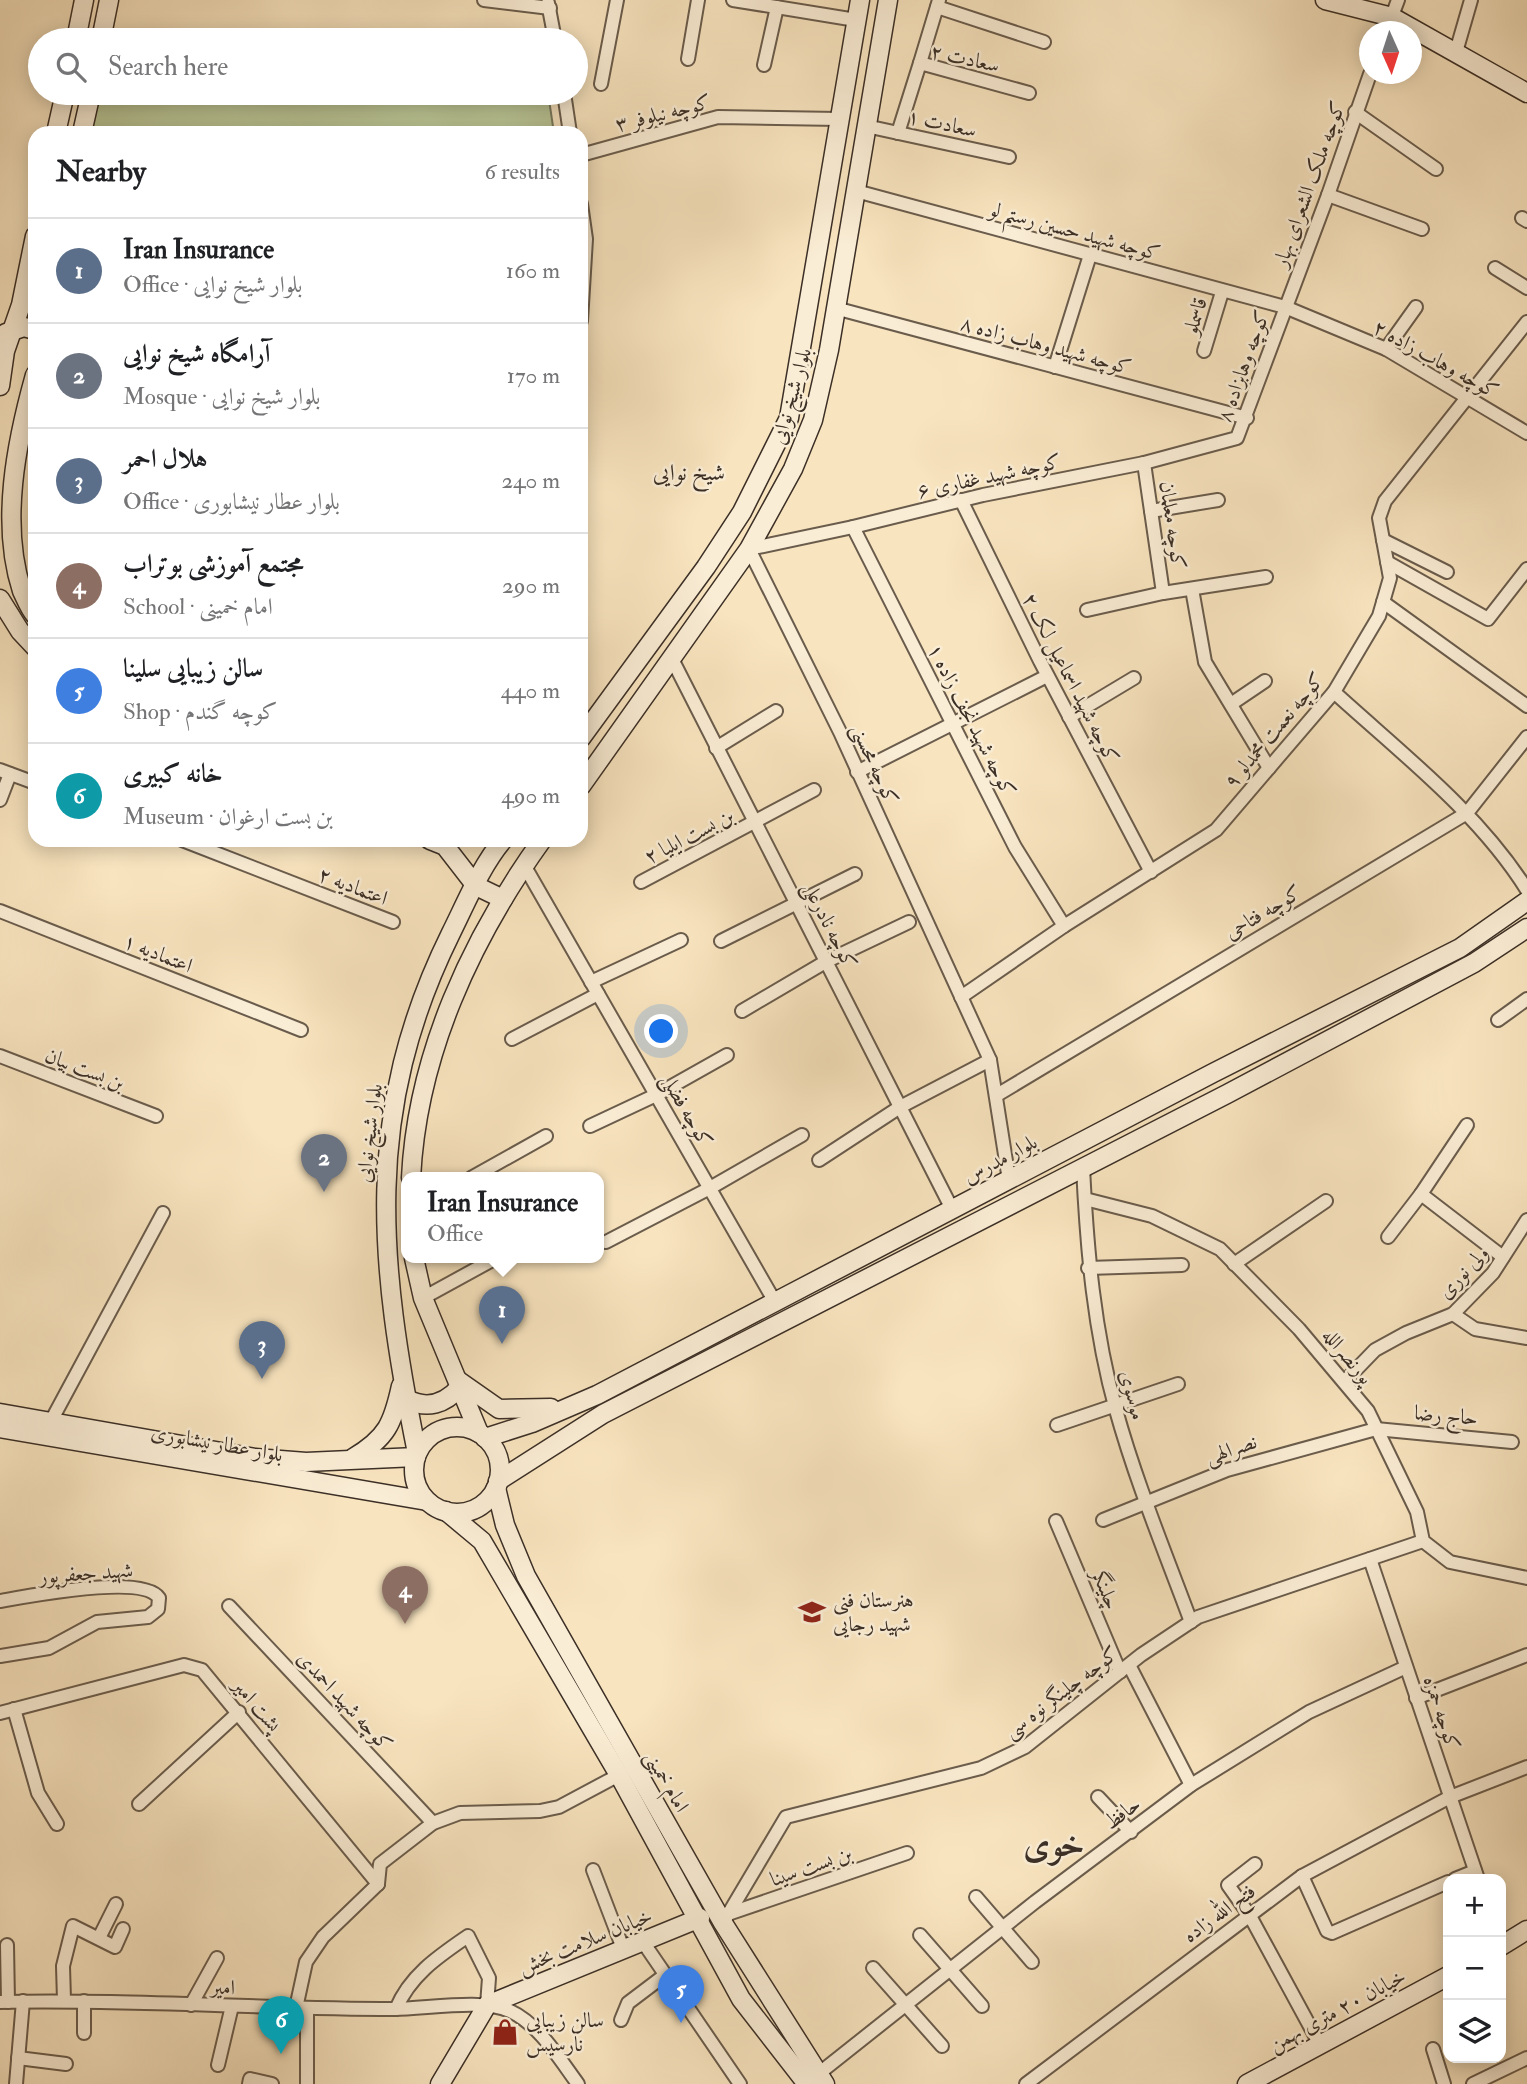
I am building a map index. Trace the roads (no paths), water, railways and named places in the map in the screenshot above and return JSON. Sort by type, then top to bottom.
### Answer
[{"type":"main road","points":[[78,28],[84,0]]},
{"type":"main road","points":[[103,28],[109,0]]},
{"type":"main road","name":"بلوار شیخ نوایی","points":[[588,728],[742,512],[789,418],[860,0]]},
{"type":"main road","name":"بلوار شیخ نوایی","points":[[588,776],[749,549],[793,469],[813,420],[888,0]]},
{"type":"main road","points":[[1325,0],[1392,16],[1527,93]]},
{"type":"main road","points":[[58,126],[63,105]]},
{"type":"main road","points":[[84,126],[88,105]]},
{"type":"main road","points":[[28,259],[6,332],[1,377],[20,385],[28,380]]},
{"type":"main road","points":[[6,332],[28,326]]},
{"type":"main road","points":[[28,400],[20,427],[7,514],[7,550],[17,581],[28,602]]},
{"type":"main road","points":[[0,599],[28,640]]},
{"type":"main road","points":[[445,847],[476,886],[503,900]]},
{"type":"main road","name":"بلوار شیخ نوایی","points":[[416,1455],[386,1254],[384,1200],[388,1130],[403,1059],[429,977],[499,847]]},
{"type":"main road","name":"بلوار شیخ نوایی","points":[[411,1172],[413,1129],[429,1062],[457,984],[534,847]]},
{"type":"main road","name":"بلوار مدرس","points":[[482,1436],[532,1423],[572,1406],[1460,948],[1527,901]]},
{"type":"main road","points":[[482,1436],[456,1427],[443,1429],[424,1443],[416,1455],[416,1484],[427,1501],[446,1511],[475,1508],[497,1484],[543,1450],[603,1414],[1461,969],[1527,928]]},
{"type":"main road","points":[[415,1263],[423,1298],[459,1384],[482,1436],[498,1458],[497,1484]]},
{"type":"main road","points":[[350,1460],[370,1449],[386,1434],[395,1414],[403,1379]]},
{"type":"main road","points":[[407,1399],[417,1404],[438,1404],[459,1384]]},
{"type":"main road","points":[[459,1384],[499,1409],[528,1410],[572,1406]]},
{"type":"main road","name":"بلوار عطار نیشابوری","points":[[0,1413],[255,1458],[306,1462],[416,1455]]},
{"type":"main road","points":[[532,1423],[520,1435],[520,1443],[523,1447],[543,1450]]},
{"type":"main road","name":"بلوار عطار نیشابوری","points":[[0,1428],[427,1501]]},
{"type":"main road","name":"امام خمینی","points":[[497,1484],[505,1525],[526,1576],[726,1919],[816,2081]]},
{"type":"main road","name":"امام خمینی","points":[[446,1511],[482,1542],[619,1775],[700,1918],[741,1999],[816,2081]]},
{"type":"main road","points":[[482,1542],[490,1528],[505,1525]]},
{"type":"main road","name":"خیابان سلامت بخش","points":[[487,2006],[700,1918]]},
{"type":"main road","points":[[1506,1943],[1527,1930]]},
{"type":"main road","name":"خیابان ۲۰ متری بهمن","points":[[1247,2084],[1443,1979]]},
{"type":"main road","points":[[440,2084],[487,2006]]},
{"type":"street","points":[[484,0],[549,4],[553,28]]},
{"type":"street","points":[[601,84],[617,0]]},
{"type":"street","points":[[688,59],[698,0]]},
{"type":"street","points":[[733,0],[856,20]]},
{"type":"street","points":[[1456,52],[1471,0]]},
{"type":"street","points":[[920,63],[938,4],[1044,42]]},
{"type":"street","points":[[764,65],[777,7]]},
{"type":"street","name":"سعادت ۲","points":[[898,133],[920,63],[1029,93]]},
{"type":"street","name":"کوچه ملک الشعرای بهار","points":[[1285,307],[1328,195],[1354,112],[1366,84]]},
{"type":"street","points":[[566,105],[569,126]]},
{"type":"street","points":[[1354,112],[1436,169]]},
{"type":"street","name":"کوچه نیلوفر ۳","points":[[588,153],[718,117],[839,118]]},
{"type":"street","name":"سعادت ۱","points":[[866,126],[1009,157]]},
{"type":"street","name":"کوچه شهید حسین رستم لو","points":[[856,191],[1285,307]]},
{"type":"street","points":[[1328,195],[1422,229]]},
{"type":"street","points":[[1055,367],[1090,255]]},
{"type":"street","points":[[1495,268],[1527,288]]},
{"type":"street","name":"قاسملو","points":[[1204,351],[1222,292]]},
{"type":"street","name":"کوچه وهاب زاده ۲","points":[[1285,307],[1386,349],[1527,433]]},
{"type":"street","name":"کوچه وهابزاده ۸","points":[[1237,438],[1247,418],[1285,307]]},
{"type":"street","points":[[1386,349],[1416,307]]},
{"type":"street","name":"کوچه شهید وهاب زاده ۸","points":[[835,308],[1247,418]]},
{"type":"street","name":"کوچه نعمت محمدلو ۹","points":[[961,997],[1064,926],[1216,830],[1334,692],[1379,616],[1390,578],[1380,518],[1385,501],[1438,430],[1469,398],[1527,322]]},
{"type":"street","name":"کوچه شهید غفاری ۶","points":[[749,549],[961,500],[1144,463],[1237,438]]},
{"type":"street","name":"کوچه معلمان","points":[[1144,463],[1163,593]]},
{"type":"street","name":"کوچه شهید اسماعیل لک ۲","points":[[961,500],[1047,676],[1151,872]]},
{"type":"street","points":[[1151,511],[1219,500]]},
{"type":"street","name":"کوچه شهید نجف زاده ۱","points":[[853,527],[1015,847],[1064,926]]},
{"type":"street","points":[[1383,540],[1447,572]]},
{"type":"street","name":"کوچه محسنی","points":[[749,549],[840,732],[990,1060],[1009,1180]]},
{"type":"street","points":[[1387,562],[1488,619],[1527,569]]},
{"type":"street","points":[[1087,610],[1163,593],[1266,578]]},
{"type":"street","points":[[1192,589],[1206,662],[1269,768]]},
{"type":"street","points":[[1383,602],[1527,706]]},
{"type":"street","name":"کوچه نادرعلی","points":[[672,659],[953,1209]]},
{"type":"street","points":[[857,772],[1047,676]]},
{"type":"street","points":[[1069,717],[1134,678]]},
{"type":"street","points":[[1231,704],[1265,681]]},
{"type":"street","points":[[1334,692],[1468,813],[1510,862],[1527,890]]},
{"type":"street","points":[[716,748],[776,711]]},
{"type":"street","name":"کوچه فتاحی","points":[[997,1095],[1468,813],[1527,737]]},
{"type":"street","points":[[0,800],[5,772],[28,780]]},
{"type":"street","name":"بن بست ایلیا ۲","points":[[641,882],[814,790]]},
{"type":"street","name":"اعتمادیه ۲","points":[[200,847],[393,922]]},
{"type":"street","name":"کوچه فضلی","points":[[524,865],[775,1302]]},
{"type":"street","points":[[721,941],[798,905],[855,874]]},
{"type":"street","name":"اعتمادیه ۱","points":[[0,911],[301,1030]]},
{"type":"street","points":[[742,1011],[827,961],[909,922]]},
{"type":"street","points":[[592,982],[681,940]]},
{"type":"street","points":[[512,1039],[598,994]]},
{"type":"street","points":[[1498,1020],[1527,999]]},
{"type":"street","points":[[590,1125],[656,1095],[727,1055]]},
{"type":"street","name":"بن بست بیان","points":[[0,1056],[156,1116]]},
{"type":"street","points":[[820,1160],[900,1107],[990,1060]]},
{"type":"street","points":[[1388,1237],[1421,1194],[1467,1125]]},
{"type":"street","points":[[606,1242],[710,1188],[802,1135]]},
{"type":"street","points":[[482,1172],[547,1136]]},
{"type":"street","name":"موسوی","points":[[1083,1167],[1088,1268],[1115,1408],[1191,1622]]},
{"type":"street","points":[[1421,1194],[1503,1257]]},
{"type":"street","name":"پورنصرالله","points":[[1084,1199],[1152,1216],[1220,1249],[1299,1329],[1368,1411],[1417,1512],[1423,1541]]},
{"type":"street","points":[[1234,1264],[1326,1201]]},
{"type":"street","points":[[50,1423],[163,1213]]},
{"type":"street","name":"ولی نوری","points":[[1345,1381],[1375,1350],[1406,1333],[1452,1314],[1493,1273],[1527,1220]]},
{"type":"street","points":[[423,1298],[487,1263]]},
{"type":"street","points":[[1088,1268],[1182,1265]]},
{"type":"street","points":[[1452,1314],[1475,1329],[1527,1338]]},
{"type":"street","points":[[1057,1425],[1115,1408],[1178,1384]]},
{"type":"street","name":"حاج رضا","points":[[1376,1429],[1512,1442]]},
{"type":"street","name":"نصرالهی","points":[[1102,1520],[1146,1500],[1266,1457],[1376,1429]]},
{"type":"street","name":"چلینگر","points":[[1056,1521],[1124,1668],[1191,1785]]},
{"type":"street","points":[[1423,1541],[1450,1562],[1527,1578]]},
{"type":"street","name":"کوچه چلینگر نوه سی","points":[[726,1919],[786,1817],[981,1768],[1025,1747],[1124,1668],[1191,1622],[1423,1541]]},
{"type":"street","name":"کوچه حمزه","points":[[1370,1559],[1476,1874]]},
{"type":"street","name":"شهید جعفرپور","points":[[0,1601],[117,1587],[145,1588],[159,1598],[158,1609],[148,1617],[97,1622],[49,1648],[0,1656]]},
{"type":"street","name":"کوچه شهید احمدی","points":[[229,1606],[433,1823]]},
{"type":"street","points":[[1416,1698],[1527,1655]]},
{"type":"street","name":"پشت امیر","points":[[0,1713],[184,1665],[202,1670],[378,1884]]},
{"type":"street","name":"حافظ","points":[[816,2081],[949,1969],[1191,1785],[1308,1712],[1406,1667]]},
{"type":"street","points":[[14,1709],[38,1793],[57,1824]]},
{"type":"street","points":[[139,1804],[239,1712]]},
{"type":"street","name":"فتح الله زاده","points":[[1026,2084],[1163,1978],[1302,1876],[1450,1797],[1527,1767]]},
{"type":"street","points":[[307,2084],[302,2008],[306,1962],[323,1937],[378,1884],[380,1864],[406,1841],[433,1823],[460,1814],[550,1809],[591,1793],[619,1775]]},
{"type":"street","points":[[1098,1797],[1130,1832]]},
{"type":"street","name":"بن بست سینا","points":[[726,1919],[908,1853]]},
{"type":"street","points":[[1255,1864],[1227,1885],[1250,1916],[1319,2043]]},
{"type":"street","points":[[593,1870],[624,1951]]},
{"type":"street","points":[[1302,1876],[1327,1931],[1332,1933],[1443,1884]]},
{"type":"street","points":[[976,1897],[1031,1962]]},
{"type":"street","points":[[99,1938],[116,1904]]},
{"type":"street","points":[[64,2000],[63,1966],[73,1926],[115,1947],[123,1929]]},
{"type":"street","points":[[920,1935],[982,2006]]},
{"type":"street","points":[[397,2009],[404,1989],[422,1970],[468,1936],[489,1978],[487,2006],[510,2010],[531,2025],[579,2084]]},
{"type":"street","points":[[643,1942],[740,2084]]},
{"type":"street","points":[[4,2002],[7,1945]]},
{"type":"street","points":[[191,2005],[217,1958]]},
{"type":"street","points":[[873,1968],[942,2046]]},
{"type":"street","points":[[621,2020],[628,2003],[665,1975]]},
{"type":"street","name":"امیر","points":[[4,2002],[64,2000],[397,2009],[487,2006]]},
{"type":"street","points":[[16,2084],[23,2001]]},
{"type":"street","points":[[84,2001],[84,2033]]},
{"type":"street","points":[[218,2065],[232,2006]]},
{"type":"street","points":[[1433,2049],[1444,2084]]},
{"type":"street","points":[[18,2058],[66,2063]]},
{"type":"street","points":[[1473,2084],[1527,2058]]},
{"type":"street","points":[[1495,2063],[1498,2072]]},
{"type":"street","points":[[248,2084],[250,2079],[272,2084]]},
{"type":"place","name":"آرامگاه شیخ نوایی","points":[[324,1192]]},
{"type":"place","name":"Iran Insurance","points":[[502,1344]]},
{"type":"place","name":"هلال احمر","points":[[262,1379]]},
{"type":"place","name":"هنرستان فنی شهید رجایی","points":[[812,1612]]},
{"type":"place","name":"مجتمع آموزشی بوتراب","points":[[405,1624]]},
{"type":"place","name":"سالن زیبایی سلینا","points":[[681,2023]]},
{"type":"place","name":"سالن زیبایی نارسیس","points":[[505,2032]]},
{"type":"place","name":"خانه کبیری","points":[[281,2054]]},
{"type":"district","name":"شیخ نوایی","points":[[689,472]]},
{"type":"district","name":"خوی","points":[[1054,1843]]}]
